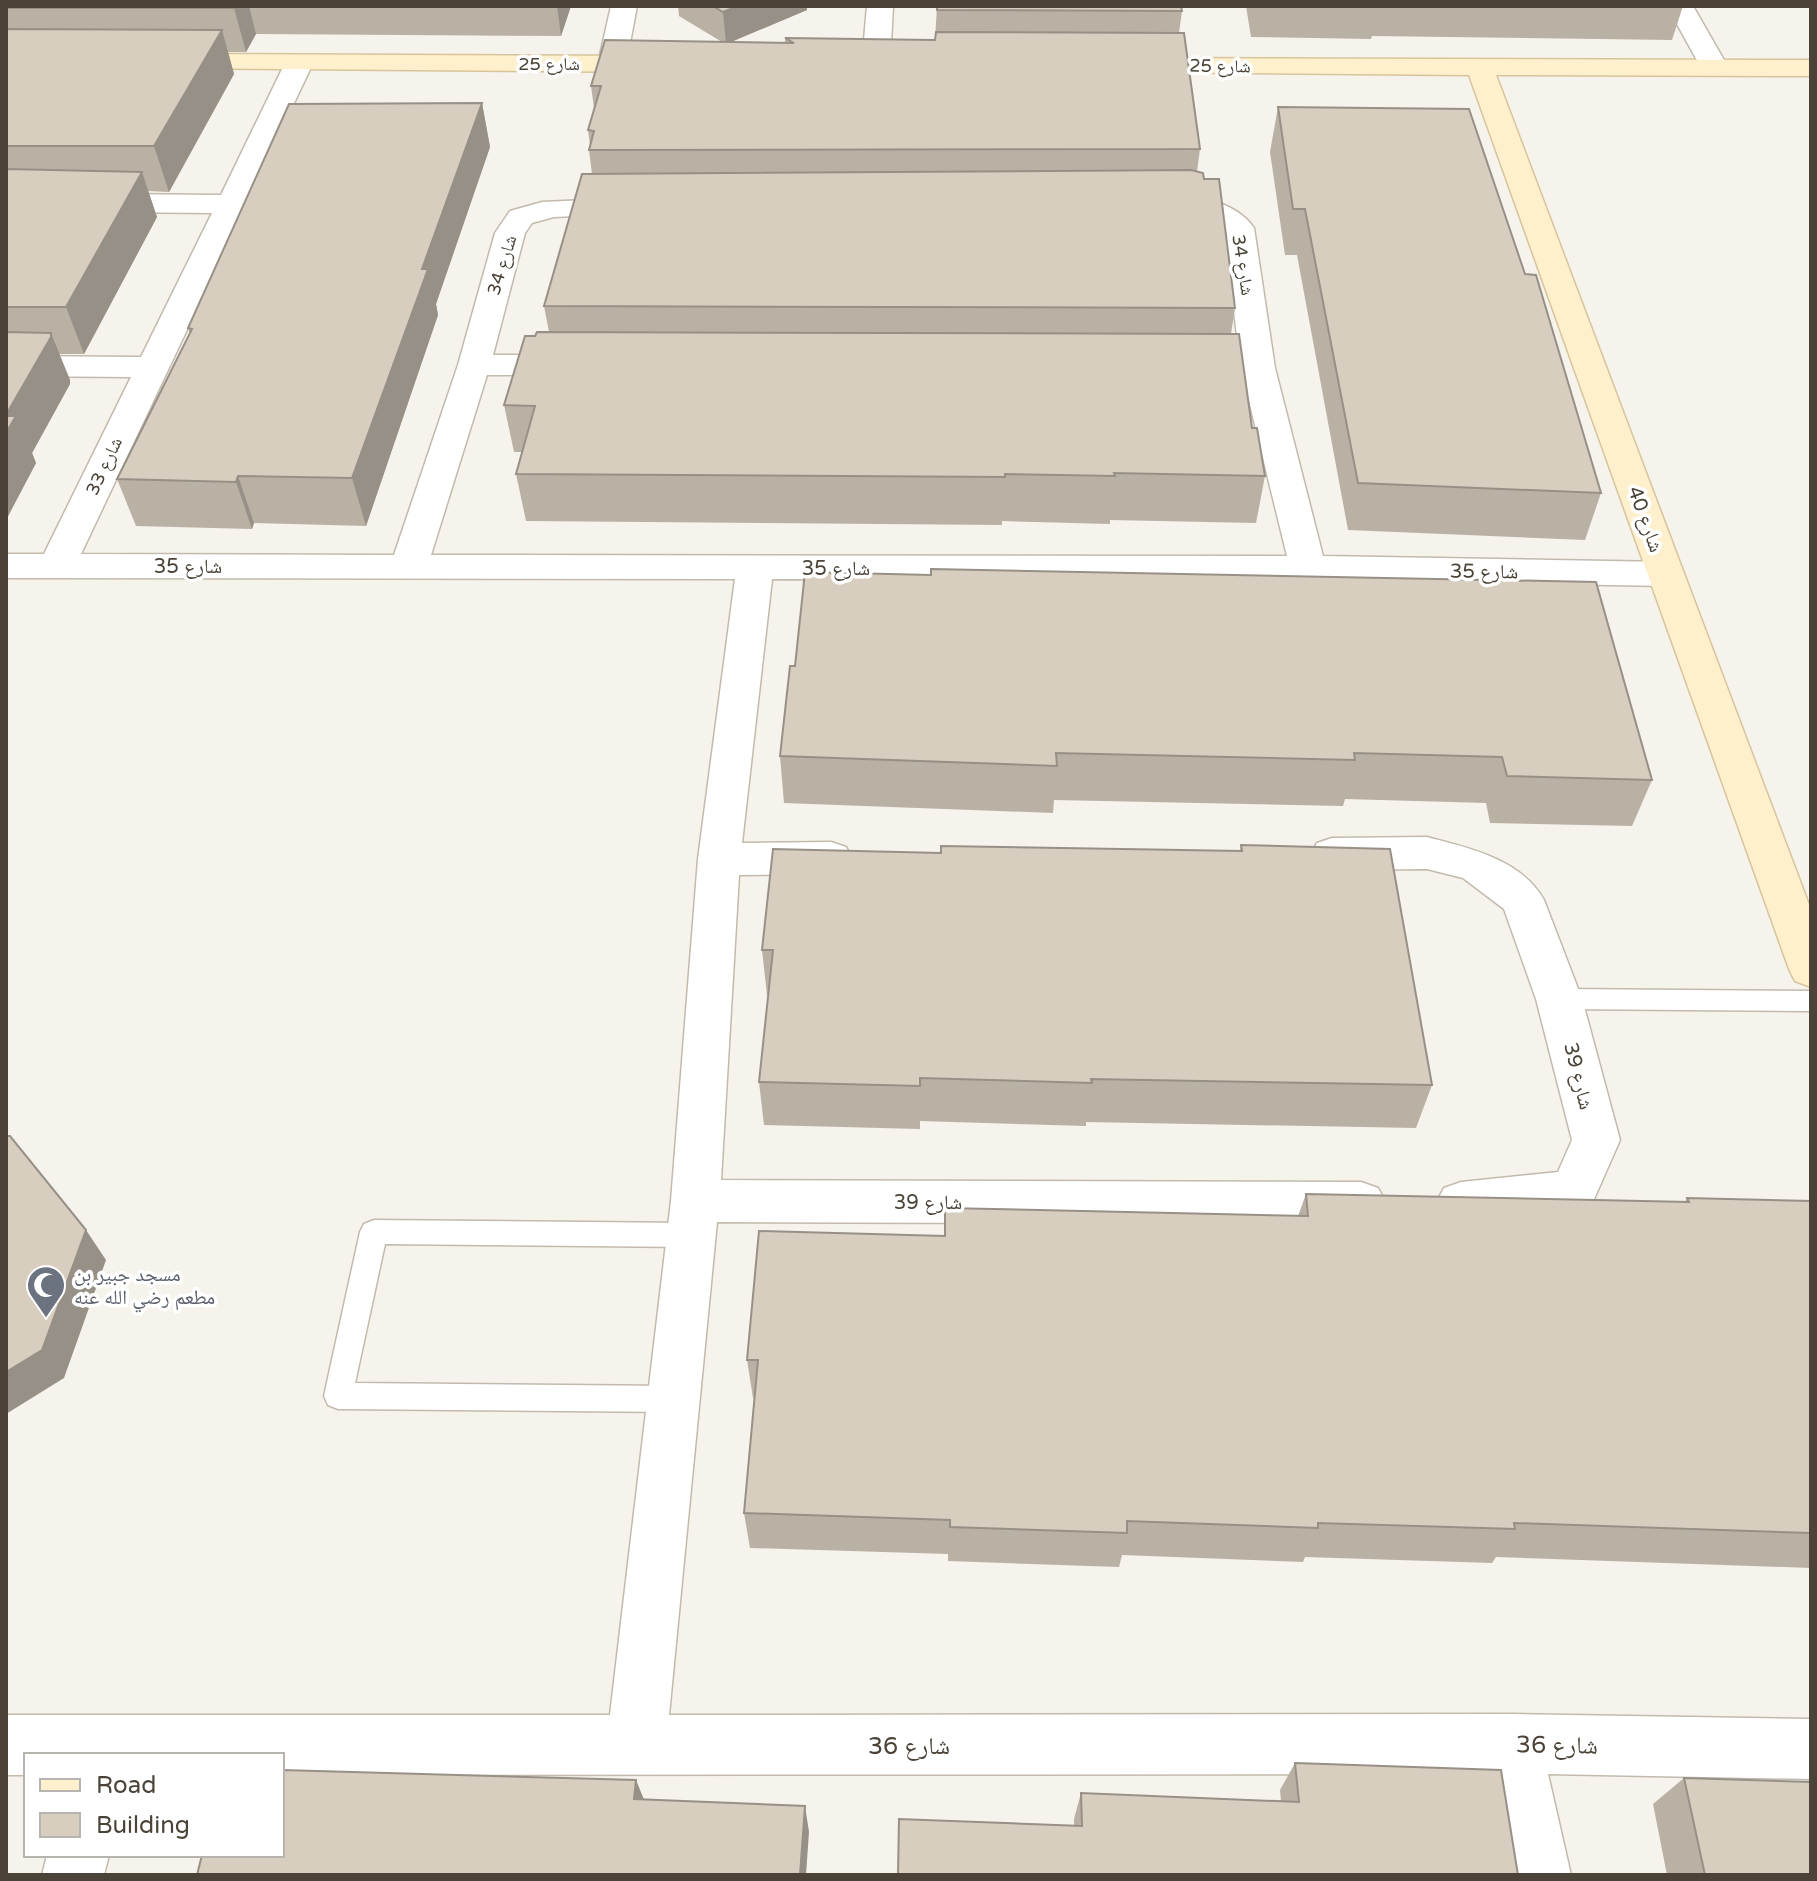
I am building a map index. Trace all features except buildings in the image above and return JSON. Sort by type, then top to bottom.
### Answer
[{"type":"street","points":[[612,64],[624,6]]},
{"type":"street","points":[[876,63],[880,6]]},
{"type":"street","points":[[1680,6],[1714,67]]},
{"type":"street","name":"شارع 25","points":[[145,62],[690,64]]},
{"type":"street","name":"شارع 33","points":[[57,566],[150,367],[299,63]]},
{"type":"street","points":[[845,63],[908,64]]},
{"type":"street","name":"شارع 25","points":[[1099,65],[1811,68]]},
{"type":"street","name":"شارع 40","points":[[1480,69],[1811,969]]},
{"type":"street","points":[[6,202],[229,204]]},
{"type":"street","name":"شارع 34","points":[[1139,204],[1186,204],[1223,213],[1239,228],[1242,368],[1308,568]]},
{"type":"street","name":"شارع 34","points":[[409,566],[474,365],[510,233],[521,217],[553,208],[664,207]]},
{"type":"street","points":[[474,365],[599,365]]},
{"type":"street","points":[[6,366],[150,367]]},
{"type":"street","name":"شارع 35","points":[[6,566],[1308,568],[1666,574]]},
{"type":"street","points":[[636,1747],[693,1218],[719,859],[755,569]]},
{"type":"street","name":"شارع 39","points":[[693,1218],[1489,1203],[1574,1191],[1596,1140],[1559,999],[1522,900],[1477,866],[1427,853],[1301,854]]},
{"type":"street","points":[[719,859],[876,858]]},
{"type":"street","points":[[1512,1744],[1540,1875]]},
{"type":"street","name":"شارع 36","points":[[6,1745],[107,1750],[1512,1744],[1811,1749]]},
{"type":"lane","points":[[1559,999],[1811,1001]]},
{"type":"lane","points":[[674,1399],[338,1396],[374,1232],[693,1218]]},
{"type":"place","name":"مسجد جبير بن مطعم رضي الله عنه","points":[[46,1319]]}]
